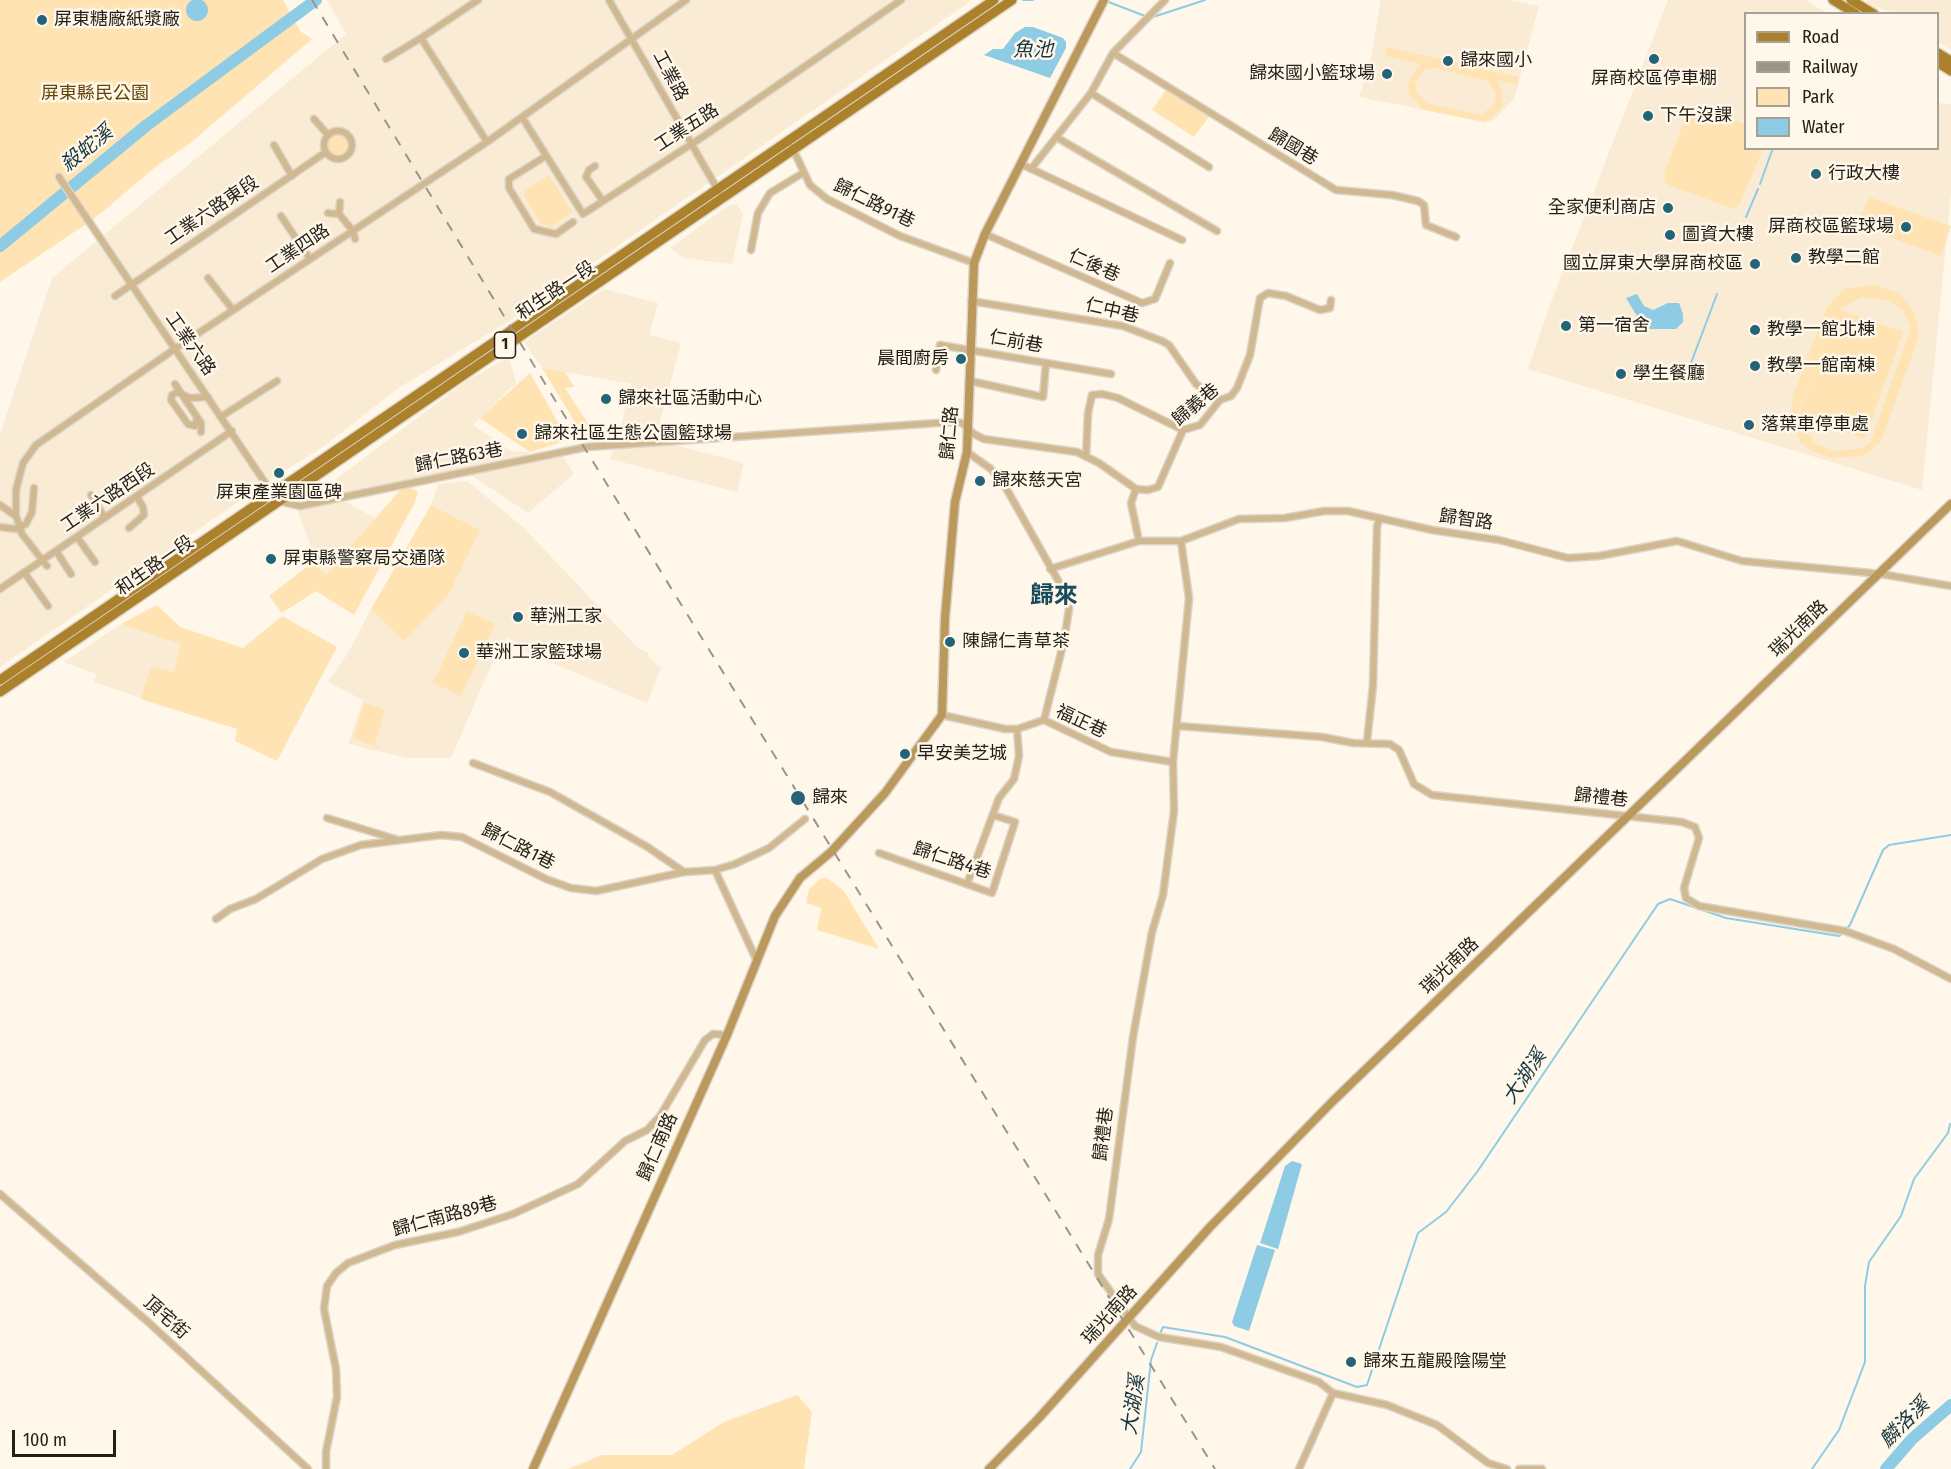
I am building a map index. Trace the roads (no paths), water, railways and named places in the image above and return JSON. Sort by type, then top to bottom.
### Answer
[{"type":"main road","name":"和生路一段","points":[[0,680],[275,497],[720,194],[994,0]]},
{"type":"main road","name":"和生路一段","points":[[791,145],[1012,0]]},
{"type":"main road","points":[[1833,0],[1853,12]]},
{"type":"main road","points":[[1851,0],[1871,12]]},
{"type":"main road","name":"和生路一段","points":[[0,692],[275,497]]},
{"type":"street","points":[[386,58],[478,0]]},
{"type":"street","name":"工業路","points":[[609,0],[720,194]]},
{"type":"street","name":"工業四路","points":[[45,563],[20,528],[16,516],[16,490],[23,463],[36,445],[175,348],[487,142],[686,0]]},
{"type":"street","name":"工業五路","points":[[522,117],[583,214],[901,0]]},
{"type":"street","points":[[1031,169],[1091,93],[1113,53],[1165,0]]},
{"type":"street","name":"歸仁路","points":[[942,715],[944,626],[955,502],[967,452],[974,263],[986,234],[1103,3]]},
{"type":"street","points":[[421,38],[487,142]]},
{"type":"street","name":"歸國巷","points":[[1113,53],[1336,190],[1392,195],[1418,201],[1424,205],[1423,219],[1426,225],[1456,237]]},
{"type":"street","points":[[1091,93],[1209,167]]},
{"type":"street","points":[[314,119],[328,135]]},
{"type":"street","points":[[336,131],[345,133],[351,144],[349,153],[341,158],[332,157],[326,153],[324,143],[328,135],[336,131]]},
{"type":"street","points":[[1056,137],[1216,231]]},
{"type":"street","points":[[274,145],[292,176]]},
{"type":"street","name":"歸仁路91巷","points":[[791,145],[803,173],[820,194],[840,207],[900,236],[974,263]]},
{"type":"street","name":"工業六路東段","points":[[115,296],[326,153]]},
{"type":"street","points":[[546,156],[509,179],[509,188],[534,229],[556,234],[573,222]]},
{"type":"street","points":[[1021,164],[1182,240]]},
{"type":"street","points":[[595,166],[589,170],[586,177],[603,201]]},
{"type":"street","points":[[751,250],[759,213],[770,193],[803,173]]},
{"type":"street","name":"工業六路","points":[[59,177],[275,497]]},
{"type":"street","points":[[340,202],[339,214],[353,231],[355,240]]},
{"type":"street","points":[[328,213],[339,214]]},
{"type":"street","points":[[281,216],[310,259]]},
{"type":"street","name":"仁後巷","points":[[986,234],[1142,303],[1155,299],[1170,263]]},
{"type":"street","points":[[208,278],[233,310]]},
{"type":"street","name":"歸義巷","points":[[1136,489],[1158,487],[1183,430],[1200,425],[1220,400],[1231,396],[1237,388],[1250,356],[1256,304],[1260,298],[1268,293],[1286,296],[1320,310],[1330,308],[1331,300]]},
{"type":"street","name":"仁中巷","points":[[971,301],[1123,326],[1162,340],[1169,345],[1196,384],[1220,400]]},
{"type":"street","name":"仁前巷","points":[[936,370],[940,345],[1111,374]]},
{"type":"street","points":[[970,381],[1043,397],[1046,363]]},
{"type":"street","points":[[222,416],[277,381]]},
{"type":"street","points":[[175,384],[197,418],[201,432]]},
{"type":"street","points":[[197,418],[196,425],[189,426],[171,400],[173,394],[181,394],[190,398],[208,397]]},
{"type":"street","points":[[1086,457],[1088,413],[1092,395],[1102,394],[1118,398],[1183,430]]},
{"type":"street","name":"歸仁路63巷","points":[[275,497],[300,506],[596,446],[952,422],[962,423],[968,428]]},
{"type":"street","points":[[968,428],[984,439],[1077,452],[1136,489],[1131,503],[1139,541]]},
{"type":"street","name":"工業六路西段","points":[[0,589],[24,572],[45,563],[56,551],[232,431]]},
{"type":"street","points":[[967,452],[991,469],[1006,488],[1068,598],[1069,609],[1054,688],[1044,720]]},
{"type":"street","points":[[0,526],[20,528],[32,512],[34,488]]},
{"type":"street","points":[[91,495],[105,518]]},
{"type":"street","points":[[129,528],[144,515],[143,507],[137,497]]},
{"type":"street","name":"瑞光南路","points":[[988,1469],[1128,1320],[1210,1227],[1333,1101],[1951,504]]},
{"type":"street","points":[[0,505],[16,516]]},
{"type":"street","name":"歸智路","points":[[1050,569],[1139,541],[1181,541],[1239,519],[1285,518],[1324,511],[1348,511],[1432,530],[1499,540],[1568,558],[1599,556],[1655,543],[1677,541],[1742,561],[1881,574],[1951,586]]},
{"type":"street","points":[[1368,741],[1373,686],[1377,526],[1380,518]]},
{"type":"street","points":[[77,537],[95,562]]},
{"type":"street","name":"歸禮巷","points":[[1181,541],[1189,598],[1173,762],[1174,811],[1163,895],[1152,932],[1133,1037],[1109,1219],[1098,1255],[1098,1274],[1128,1320],[1159,1337],[1221,1347],[1319,1382],[1333,1393],[1387,1405],[1437,1425],[1488,1463],[1507,1469]]},
{"type":"street","points":[[56,551],[71,574]]},
{"type":"street","points":[[24,572],[48,606]]},
{"type":"street","name":"福正巷","points":[[942,715],[1005,729],[1017,729],[1044,720],[1111,752],[1173,762]]},
{"type":"street","name":"歸仁南路","points":[[533,1469],[727,1035],[756,959],[785,896],[800,878],[831,852],[885,793],[942,715]]},
{"type":"street","name":"歸禮巷","points":[[1178,726],[1322,737],[1353,743],[1368,741],[1396,747],[1414,784],[1432,795],[1682,822],[1695,827],[1699,838],[1684,888],[1686,898],[1699,906],[1845,931],[1894,949],[1951,979]]},
{"type":"street","points":[[967,884],[999,798],[1014,779],[1019,756],[1017,729]]},
{"type":"street","points":[[473,763],[550,792],[646,846],[684,872]]},
{"type":"street","name":"歸仁路4巷","points":[[879,853],[992,893],[1016,822],[993,815]]},
{"type":"street","points":[[327,818],[397,840]]},
{"type":"street","name":"歸仁路1巷","points":[[216,919],[230,909],[256,899],[322,858],[361,845],[441,835],[462,837],[546,879],[571,888],[596,891],[684,872],[716,870],[735,864],[769,848],[805,819]]},
{"type":"street","points":[[716,870],[756,959]]},
{"type":"street","name":"歸仁南路89巷","points":[[326,1469],[326,1452],[336,1397],[336,1369],[324,1309],[327,1286],[336,1273],[348,1263],[395,1245],[458,1232],[513,1214],[578,1184],[625,1141],[647,1131],[660,1116],[705,1040],[713,1034],[727,1035]]},
{"type":"street","name":"頂宅街","points":[[0,1194],[147,1321],[308,1469]]},
{"type":"street","points":[[1299,1469],[1333,1393]]},
{"type":"street","points":[[1519,1469],[1542,1469]]},
{"type":"water","points":[[197,-1],[205,2],[208,10],[205,18],[197,21],[189,18],[186,10],[189,2]]},
{"type":"water","name":"魚池","points":[[1025,27],[1033,27],[1063,38],[1066,42],[1066,48],[1050,78],[984,55],[993,49],[1003,49],[1015,33]]},
{"type":"water","points":[[1637,294],[1644,306],[1653,310],[1668,303],[1679,303],[1683,322],[1676,329],[1645,329],[1626,298]]},
{"type":"water","points":[[1292,1161],[1302,1164],[1278,1249],[1260,1243],[1285,1166]]},
{"type":"water","points":[[1257,1245],[1275,1250],[1249,1331],[1234,1326],[1232,1322]]},
{"type":"waterway","name":"殺蛇溪","points":[[0,246],[147,125],[316,0]]},
{"type":"waterway","points":[[1023,0],[1033,0]]},
{"type":"waterway","points":[[1150,18],[1205,0]]},
{"type":"waterway","points":[[1106,1],[1145,16]]},
{"type":"waterway","points":[[1760,184],[1772,150]]},
{"type":"waterway","points":[[1746,217],[1758,189]]},
{"type":"waterway","points":[[1691,363],[1717,294]]},
{"type":"waterway","name":"大湖溪","points":[[1160,1334],[1163,1327],[1225,1337],[1357,1387],[1367,1385],[1418,1233],[1446,1212],[1477,1172],[1658,904],[1670,899],[1726,918],[1839,936],[1850,925],[1883,850],[1889,845],[1951,835]]},
{"type":"waterway","points":[[1812,1469],[1839,1430],[1865,1362],[1865,1286],[1869,1262],[1901,1216],[1914,1179],[1948,1133],[1950,1124]]},
{"type":"waterway","name":"大湖溪","points":[[1130,1469],[1141,1452],[1151,1360],[1157,1343]]},
{"type":"waterway","name":"麟洛溪","points":[[1886,1469],[1912,1439],[1951,1405]]},
{"type":"railway","points":[[312,0],[558,405],[1215,1469]]},
{"type":"place","name":"屏東糖廠紙漿廠","points":[[42,20]]},
{"type":"place","name":"屏商校區停車棚","points":[[1654,59]]},
{"type":"place","name":"歸來國小","points":[[1448,61]]},
{"type":"place","name":"歸來國小籃球場","points":[[1387,74]]},
{"type":"place","name":"下午沒課","points":[[1648,116]]},
{"type":"place","name":"行政大樓","points":[[1816,174]]},
{"type":"place","name":"全家便利商店","points":[[1668,208]]},
{"type":"place","name":"屏商校區籃球場","points":[[1906,227]]},
{"type":"place","name":"圖資大樓","points":[[1670,235]]},
{"type":"place","name":"教學二館","points":[[1796,258]]},
{"type":"place","name":"國立屏東大學屏商校區","points":[[1755,264]]},
{"type":"place","name":"第一宿舍","points":[[1566,326]]},
{"type":"place","name":"教學一館北棟","points":[[1755,330]]},
{"type":"place","name":"晨間廚房","points":[[961,359]]},
{"type":"place","name":"教學一館南棟","points":[[1755,366]]},
{"type":"place","name":"學生餐廳","points":[[1621,374]]},
{"type":"place","name":"歸來社區活動中心","points":[[606,399]]},
{"type":"place","name":"落葉車停車處","points":[[1749,425]]},
{"type":"place","name":"歸來社區生態公園籃球場","points":[[522,434]]},
{"type":"place","name":"屏東產業園區碑","points":[[279,473]]},
{"type":"place","name":"歸來慈天宮","points":[[980,481]]},
{"type":"place","name":"屏東縣警察局交通隊","points":[[271,559]]},
{"type":"place","name":"華洲工家","points":[[518,617]]},
{"type":"place","name":"陳歸仁青草茶","points":[[950,642]]},
{"type":"place","name":"華洲工家籃球場","points":[[464,653]]},
{"type":"place","name":"早安美芝城","points":[[905,754]]},
{"type":"place","name":"歸來","points":[[798,798]]},
{"type":"place","name":"歸來五龍殿陰陽堂","points":[[1351,1362]]},
{"type":"district","name":"歸來","points":[[1054,596]]},
{"type":"park label","name":"屏東縣民公園","points":[[95,94]]}]
